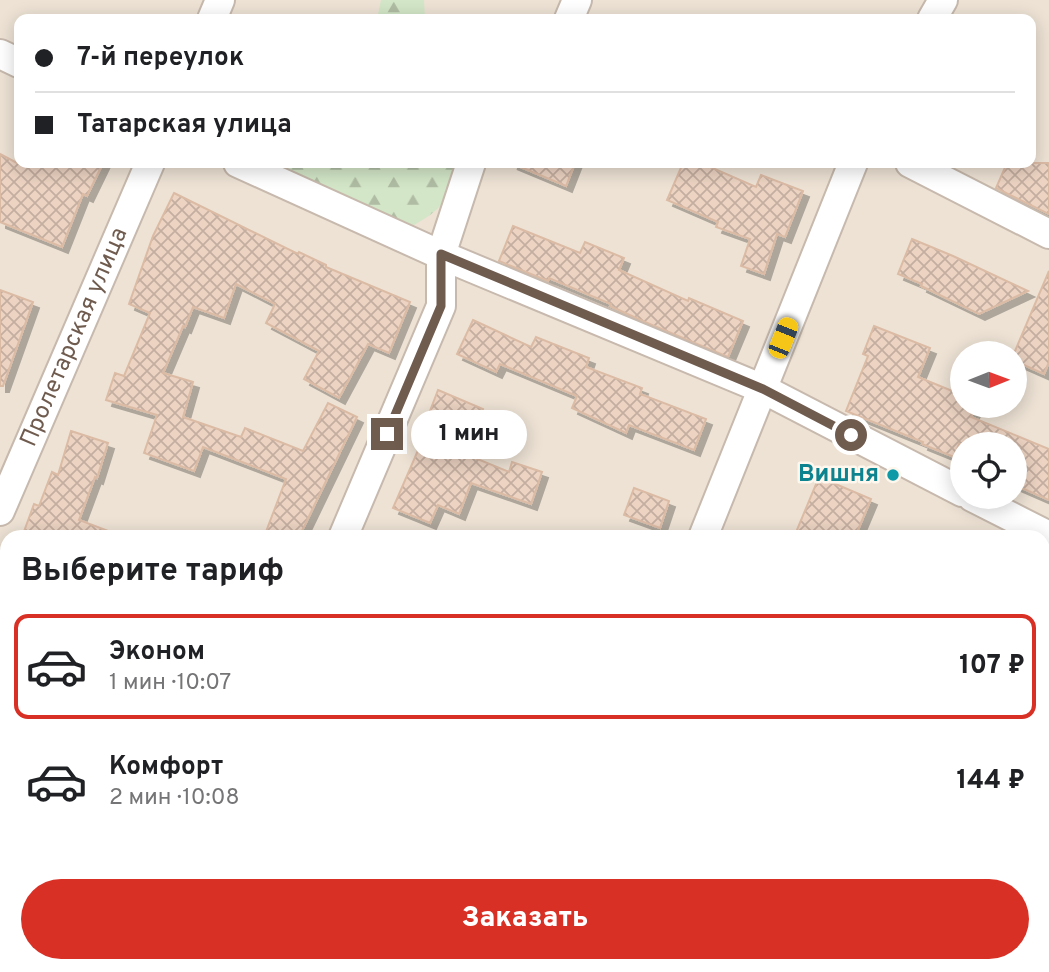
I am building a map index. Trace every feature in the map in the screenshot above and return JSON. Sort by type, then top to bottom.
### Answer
[{"type":"street","name":"Пролетарская улица","points":[[0,511],[148,168]]},
{"type":"street","points":[[249,168],[441,254],[763,389],[950,486]]},
{"type":"street","points":[[347,530],[441,306],[441,254],[469,168]]},
{"type":"street","points":[[706,530],[851,168]]},
{"type":"street","points":[[920,168],[1049,234]]},
{"type":"street","points":[[995,509],[1036,530]]},
{"type":"shaded area","points":[[0,0],[1049,0],[1049,530],[0,530]]},
{"type":"green space","points":[[381,0],[424,0],[425,14],[378,14]]},
{"type":"green space","points":[[279,168],[460,168],[445,200],[434,212],[414,225],[391,219]]},
{"type":"building","points":[[0,154],[14,161],[14,168],[101,168],[87,196],[83,194],[62,247],[0,222]]},
{"type":"building","points":[[1036,163],[1049,163],[1049,214],[996,188],[1005,168],[1036,168]]},
{"type":"building","points":[[523,168],[573,168],[566,186]]},
{"type":"building","points":[[681,168],[712,168],[756,187],[761,175],[803,191],[785,237],[777,234],[764,274],[741,266],[750,239],[716,227],[718,222],[667,200]]},
{"type":"building","points":[[174,193],[326,267],[410,302],[389,353],[368,344],[339,398],[304,379],[319,351],[266,323],[275,304],[236,284],[224,318],[193,307],[185,327],[183,326],[163,373],[193,382],[183,417],[241,437],[245,428],[303,451],[328,403],[357,417],[302,530],[267,530],[286,479],[203,447],[194,471],[144,453],[157,415],[106,400],[115,373],[124,376],[150,313],[129,304],[153,236]]},
{"type":"building","points":[[513,226],[580,253],[585,242],[624,258],[619,270],[688,301],[689,298],[743,321],[728,357],[549,278],[548,281],[499,261]]},
{"type":"building","points":[[912,239],[1028,291],[979,314],[898,274]]},
{"type":"building","points":[[1049,271],[1049,362],[1044,374],[1027,366],[1027,341],[1019,341]]},
{"type":"building","points":[[0,290],[33,302],[3,386],[0,386]]},
{"type":"building","points":[[473,320],[531,347],[536,337],[589,358],[586,367],[642,388],[640,394],[706,419],[694,450],[629,425],[626,433],[572,408],[577,396],[500,364],[496,372],[457,354]]},
{"type":"building","points":[[874,326],[930,348],[918,377],[950,390],[950,418],[973,418],[1008,432],[950,432],[950,455],[846,411],[868,356],[863,354]]},
{"type":"building","points":[[438,390],[483,409],[465,454],[509,472],[512,462],[542,472],[531,504],[471,483],[459,514],[438,505],[430,523],[393,508],[429,425],[425,424]]},
{"type":"building","points":[[71,431],[108,443],[79,520],[106,530],[25,530],[34,504],[39,506],[52,472],[58,475]]},
{"type":"building","points":[[1027,440],[1049,449],[1049,500],[1027,490]]},
{"type":"building","points":[[819,477],[871,499],[858,530],[797,530]]},
{"type":"building","points":[[634,488],[669,501],[660,528],[624,515]]},
{"type":"place","name":"Вишня","points":[[893,475]]},
{"type":"route","points":[[387,434],[441,306],[441,254],[763,389],[851,435]]}]
